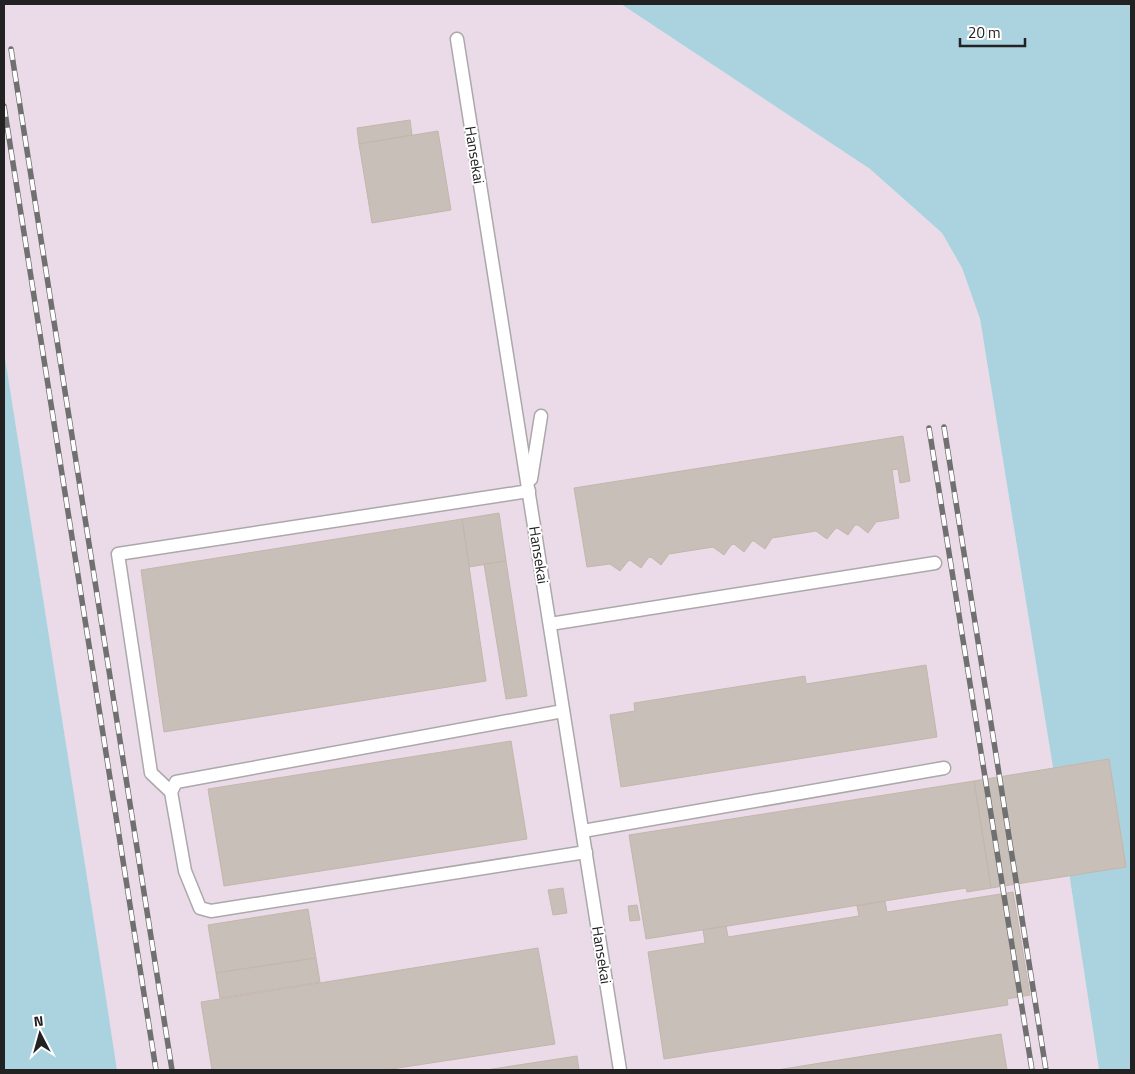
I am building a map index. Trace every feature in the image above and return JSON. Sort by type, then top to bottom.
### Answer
[{"type":"lane","name":"Hansekai","points":[[457,39],[620,1070]]},
{"type":"lane","points":[[171,792],[151,773],[118,554],[529,491],[541,416]]},
{"type":"lane","points":[[550,624],[935,564]]},
{"type":"lane","points":[[563,710],[176,782],[171,792],[184,871],[200,908],[211,911],[586,852]]},
{"type":"lane","points":[[582,831],[944,768]]},
{"type":"shaded area","points":[[4,4],[621,4],[870,169],[942,233],[962,268],[980,319],[1054,774],[1099,1070],[117,1070],[4,351]]},
{"type":"water","points":[[621,4],[1131,4],[1131,1070],[1099,1070],[1054,774],[980,319],[962,268],[942,233],[870,169]]},
{"type":"water","points":[[4,351],[104,985],[117,1070],[4,1070]]},
{"type":"building","points":[[410,120],[412,135],[359,144],[357,128]]},
{"type":"building","points":[[438,131],[451,210],[372,223],[359,144]]},
{"type":"building","points":[[903,436],[910,481],[900,483],[898,469],[892,470],[899,518],[876,522],[868,533],[858,525],[855,525],[848,535],[837,528],[827,539],[816,531],[772,538],[765,549],[752,541],[744,552],[734,544],[731,545],[724,555],[713,547],[669,554],[661,565],[651,557],[648,558],[641,568],[630,560],[620,571],[610,564],[587,567],[574,488]]},
{"type":"building","points":[[499,513],[506,561],[469,567],[462,519]]},
{"type":"building","points":[[462,519],[486,681],[164,732],[141,570]]},
{"type":"building","points":[[506,561],[527,696],[506,699],[484,564]]},
{"type":"building","points":[[926,665],[937,737],[621,787],[610,715],[635,711],[634,703],[805,676],[806,684]]},
{"type":"building","points":[[511,741],[527,839],[224,886],[208,789]]},
{"type":"building","points":[[1109,759],[1126,867],[991,888],[974,781]]},
{"type":"building","points":[[974,781],[991,888],[967,892],[966,888],[646,939],[629,835]]},
{"type":"building","points":[[563,888],[567,913],[553,915],[548,890]]},
{"type":"building","points":[[1013,892],[1030,995],[1007,999],[1008,1005],[664,1059],[648,952],[705,943],[703,930],[726,926],[728,937],[859,916],[857,906],[885,901],[887,912]]},
{"type":"building","points":[[637,905],[640,920],[630,921],[628,906]]},
{"type":"building","points":[[308,909],[316,958],[216,973],[208,925]]},
{"type":"building","points":[[538,948],[555,1044],[385,1070],[212,1070],[201,1002]]},
{"type":"building","points":[[316,958],[320,982],[220,998],[216,973]]},
{"type":"building","points":[[1001,1034],[1007,1070],[777,1070]]},
{"type":"building","points":[[577,1056],[579,1070],[486,1070]]},
{"type":"railway","points":[[11,49],[172,1070]]},
{"type":"railway","points":[[4,106],[156,1070]]},
{"type":"railway","points":[[944,427],[1046,1070]]},
{"type":"railway","points":[[929,428],[1032,1070]]}]
